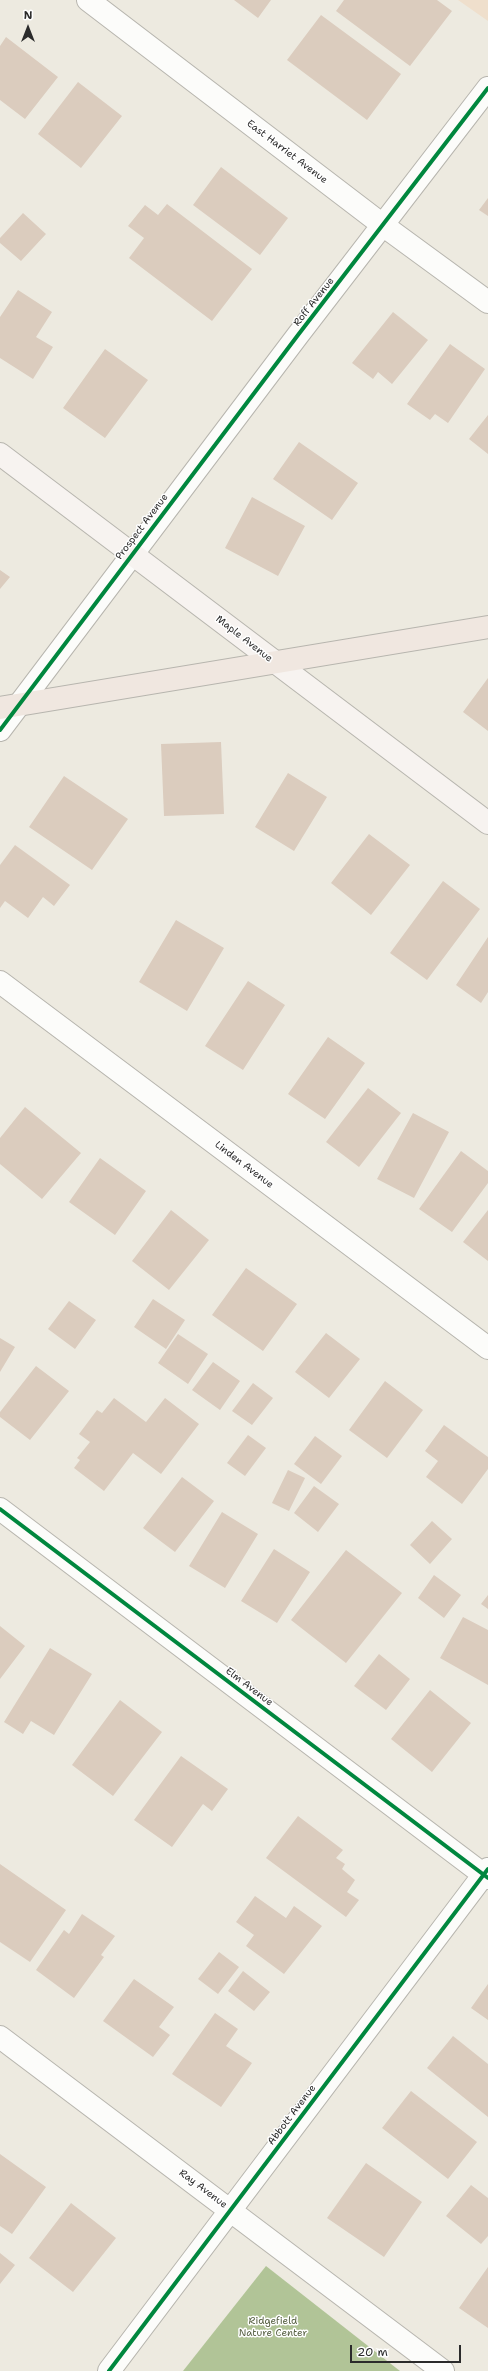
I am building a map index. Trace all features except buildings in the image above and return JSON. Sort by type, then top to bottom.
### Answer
[{"type":"main road","points":[[10,706],[488,627]]},
{"type":"street","name":"East Harriet Avenue","points":[[88,0],[384,226],[488,302]]},
{"type":"street","name":"Roff Avenue","points":[[298,335],[384,226],[488,88]]},
{"type":"street","name":"Prospect Avenue","points":[[0,730],[10,706],[132,554],[298,335]]},
{"type":"street","name":"Maple Avenue","points":[[0,454],[488,824]]},
{"type":"street","name":"Linden Avenue","points":[[0,982],[488,1348]]},
{"type":"street","name":"Elm Avenue","points":[[0,1509],[487,1874]]},
{"type":"street","name":"Abbott Avenue","points":[[109,2371],[230,2209],[487,1874]]},
{"type":"street","name":"Ray Avenue","points":[[0,2037],[443,2371]]},
{"type":"shaded area","points":[[458,0],[488,0],[488,21]]},
{"type":"green space","name":"Ridgefield Nature Center","points":[[266,2266],[400,2371],[183,2371]]},
{"type":"cycle path","points":[[0,730],[298,335],[488,88]]},
{"type":"cycle path","points":[[0,1509],[488,1878]]},
{"type":"cycle path","points":[[109,2371],[488,1869]]}]
